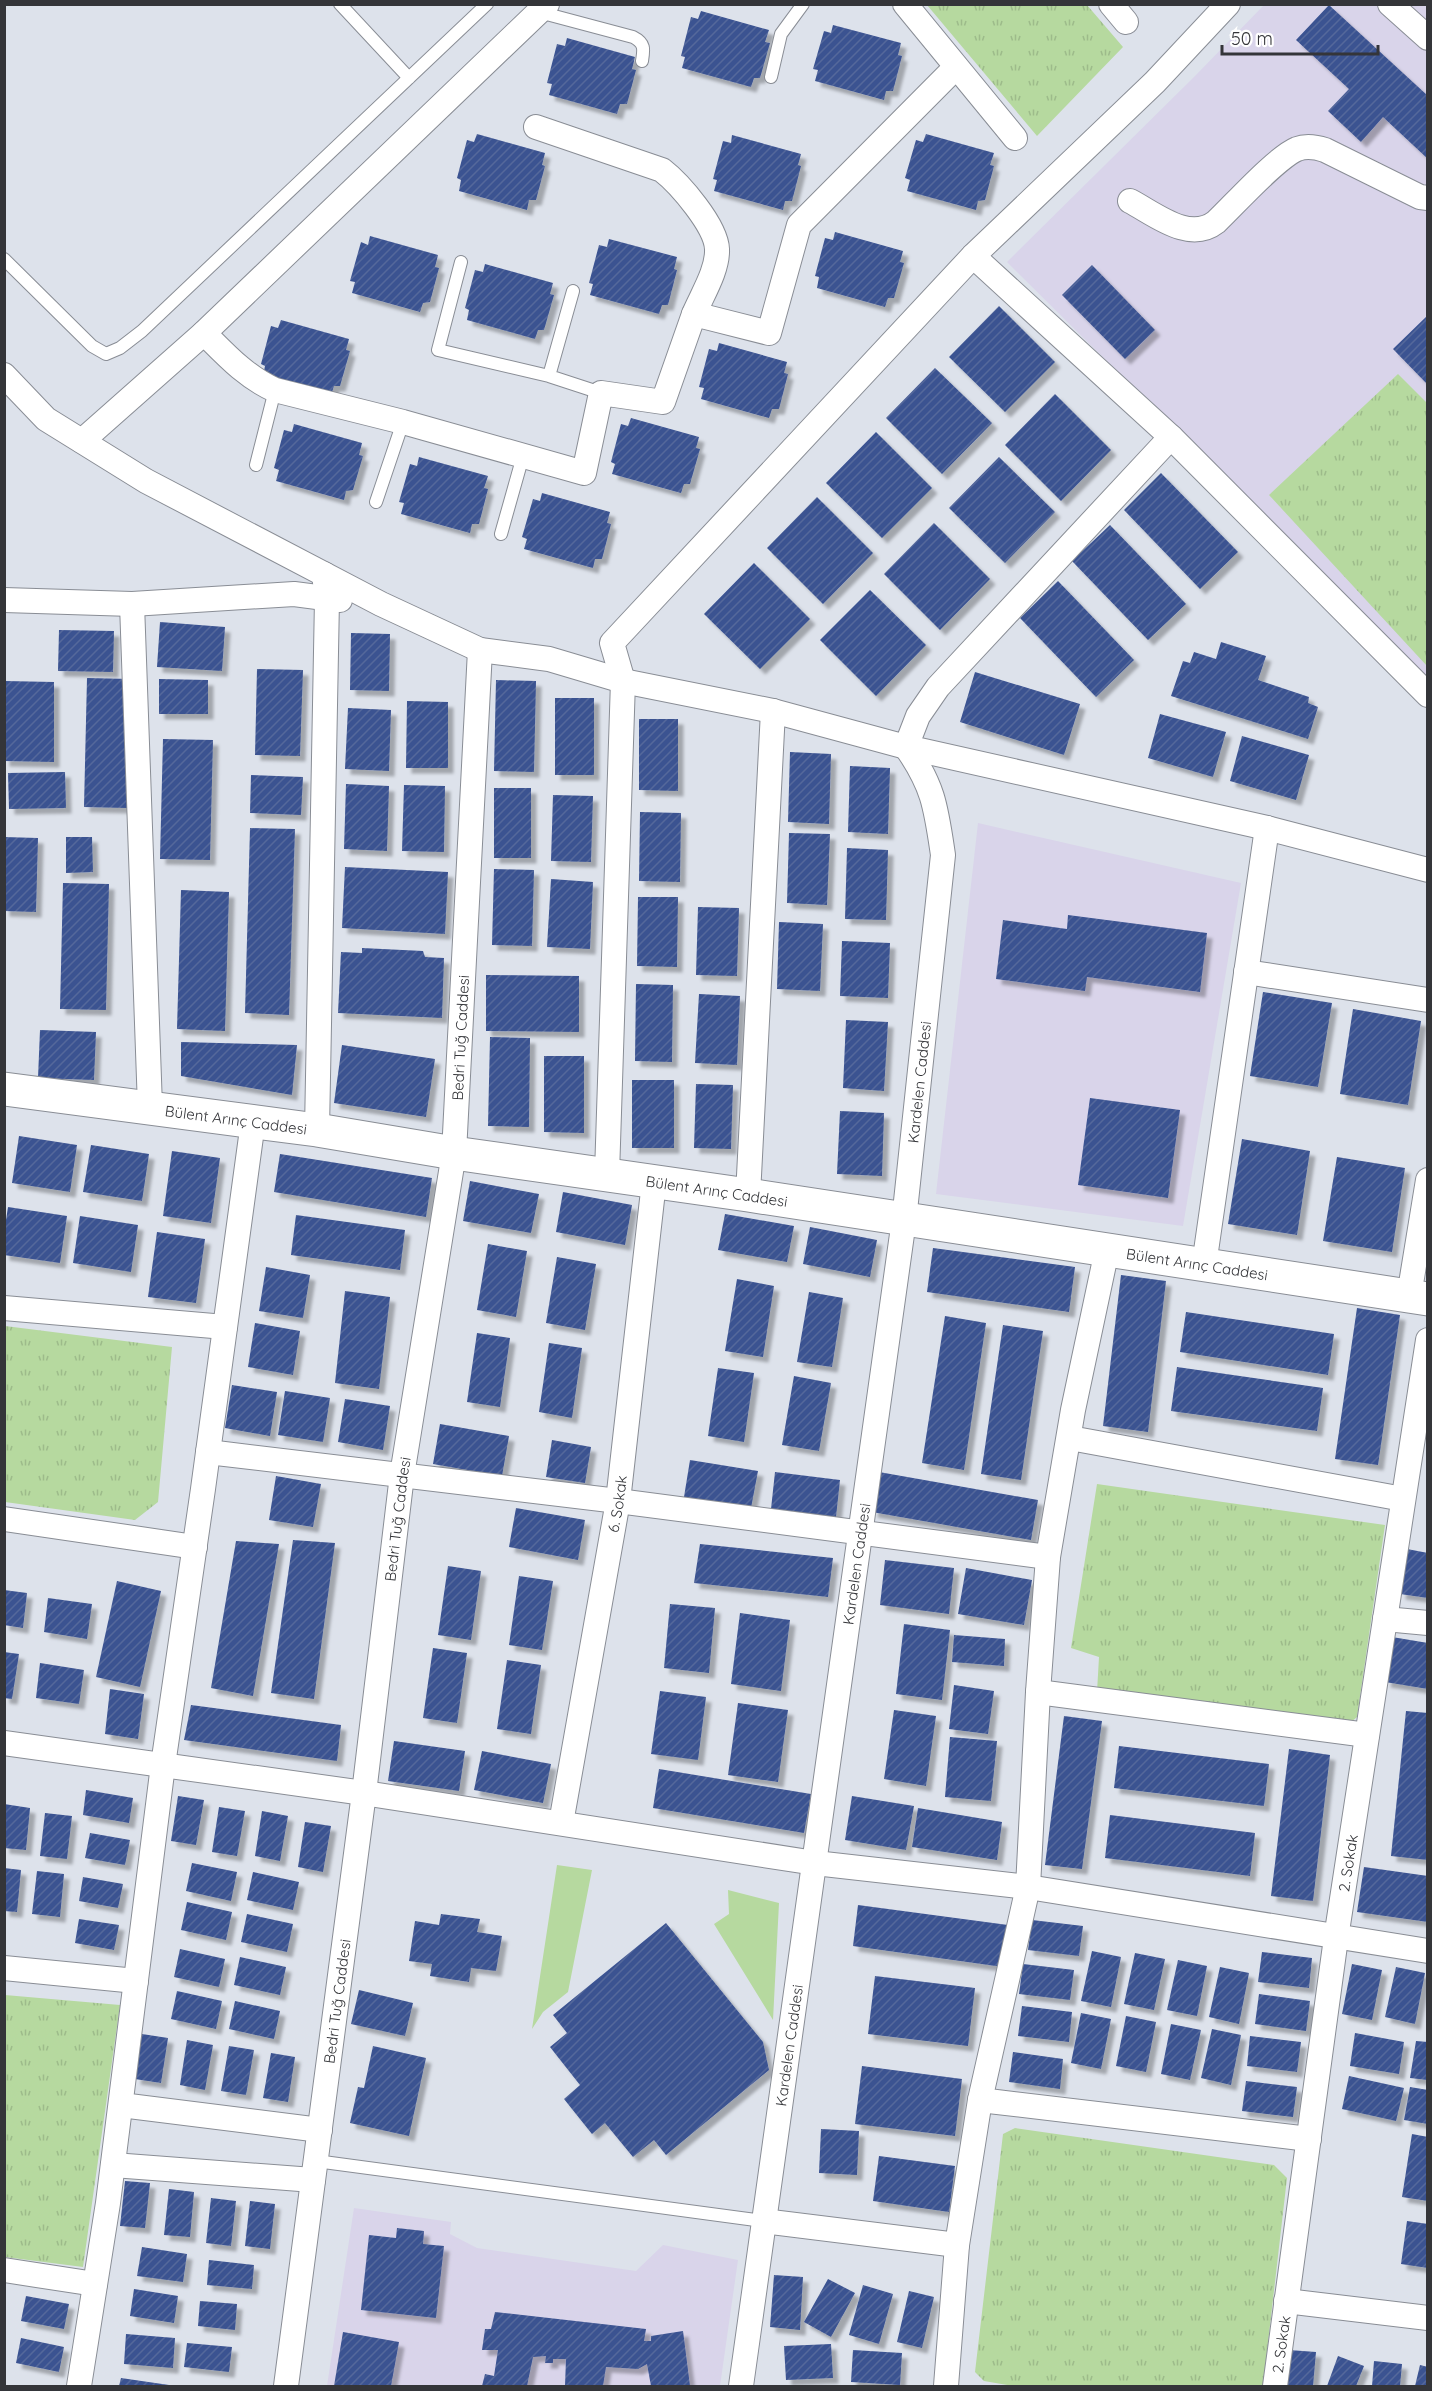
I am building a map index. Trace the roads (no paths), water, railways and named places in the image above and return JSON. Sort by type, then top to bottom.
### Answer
[{"type":"street","points":[[904,4],[1015,138]]},
{"type":"street","points":[[607,1174],[623,681],[612,644],[973,256],[1155,82],[1228,4]]},
{"type":"street","points":[[1390,4],[1428,38]]},
{"type":"street","points":[[82,441],[204,333],[543,8]]},
{"type":"street","points":[[694,314],[769,333],[800,225],[956,67]]},
{"type":"street","points":[[204,333],[243,371],[257,382],[275,390],[403,422],[584,473],[601,393],[663,402],[694,314],[714,266],[717,250],[715,239],[690,197],[662,170],[536,127]]},
{"type":"street","points":[[1130,201],[1182,228],[1197,231],[1204,229],[1216,222],[1281,160],[1298,149],[1313,146],[1420,197],[1428,198]]},
{"type":"street","points":[[973,256],[1171,437],[1428,695]]},
{"type":"street","points":[[4,375],[46,419],[146,481],[381,604],[480,650],[549,659],[623,681],[773,711],[906,747],[1267,828],[1428,870]]},
{"type":"street","points":[[906,747],[918,716],[938,687],[1171,437]]},
{"type":"street","points":[[317,1130],[327,599],[324,574]]},
{"type":"street","points":[[4,600],[132,604],[294,594],[381,604]]},
{"type":"street","points":[[132,604],[150,1107]]},
{"type":"street","name":"Bedri Tuğ Caddesi","points":[[286,2386],[364,1794],[402,1475],[454,1153],[480,650]]},
{"type":"street","points":[[748,1195],[773,711]]},
{"type":"street","name":"Kardelen Caddesi","points":[[741,2386],[904,1220],[943,855],[935,801],[923,771],[906,747]]},
{"type":"street","points":[[1204,1265],[1267,828]]},
{"type":"street","points":[[1246,972],[1428,1000]]},
{"type":"street","name":"Bülent Arınç Caddesi","points":[[4,1089],[317,1130],[454,1153],[748,1195],[1418,1297]]},
{"type":"street","points":[[79,2386],[113,2165],[163,1765],[253,1122]]},
{"type":"street","points":[[1418,1297],[1428,1180]]},
{"type":"street","name":"6. Sokak","points":[[561,1823],[618,1501],[654,1182]]},
{"type":"street","points":[[946,2386],[957,2245],[980,2100],[1028,1887],[1038,1692],[1048,1557],[1073,1410],[1107,1250]]},
{"type":"street","points":[[4,1308],[225,1326]]},
{"type":"street","name":"2. Sokak","points":[[1275,2386],[1336,1938],[1428,1340]]},
{"type":"street","points":[[1070,1438],[1403,1499]]},
{"type":"street","points":[[208,1452],[618,1501],[1048,1557]]},
{"type":"street","points":[[4,1519],[195,1547]]},
{"type":"street","points":[[1385,1619],[1428,1623]]},
{"type":"street","points":[[1038,1692],[1367,1735]]},
{"type":"street","points":[[4,1743],[561,1823],[814,1863],[1028,1887],[1428,1951]]},
{"type":"street","points":[[4,1968],[136,1981]]},
{"type":"street","points":[[980,2100],[1309,2139]]},
{"type":"street","points":[[121,2105],[320,2130]]},
{"type":"street","points":[[113,2165],[315,2171]]},
{"type":"street","points":[[763,2221],[957,2245]]},
{"type":"street","points":[[4,2270],[95,2284]]},
{"type":"street","points":[[1286,2301],[1428,2318]]},
{"type":"lane","points":[[340,4],[410,78]]},
{"type":"lane","points":[[4,259],[92,346],[106,354],[120,348],[142,331],[487,4]]},
{"type":"lane","points":[[771,78],[781,34],[803,4]]},
{"type":"lane","points":[[543,8],[642,41],[645,48],[642,62]]},
{"type":"lane","points":[[461,262],[438,350],[549,376],[601,393]]},
{"type":"lane","points":[[549,376],[573,291]]},
{"type":"lane","points":[[256,465],[275,390]]},
{"type":"lane","points":[[376,502],[403,422]]},
{"type":"lane","points":[[501,534],[524,456]]},
{"type":"lane","points":[[315,2171],[763,2221]]}]
